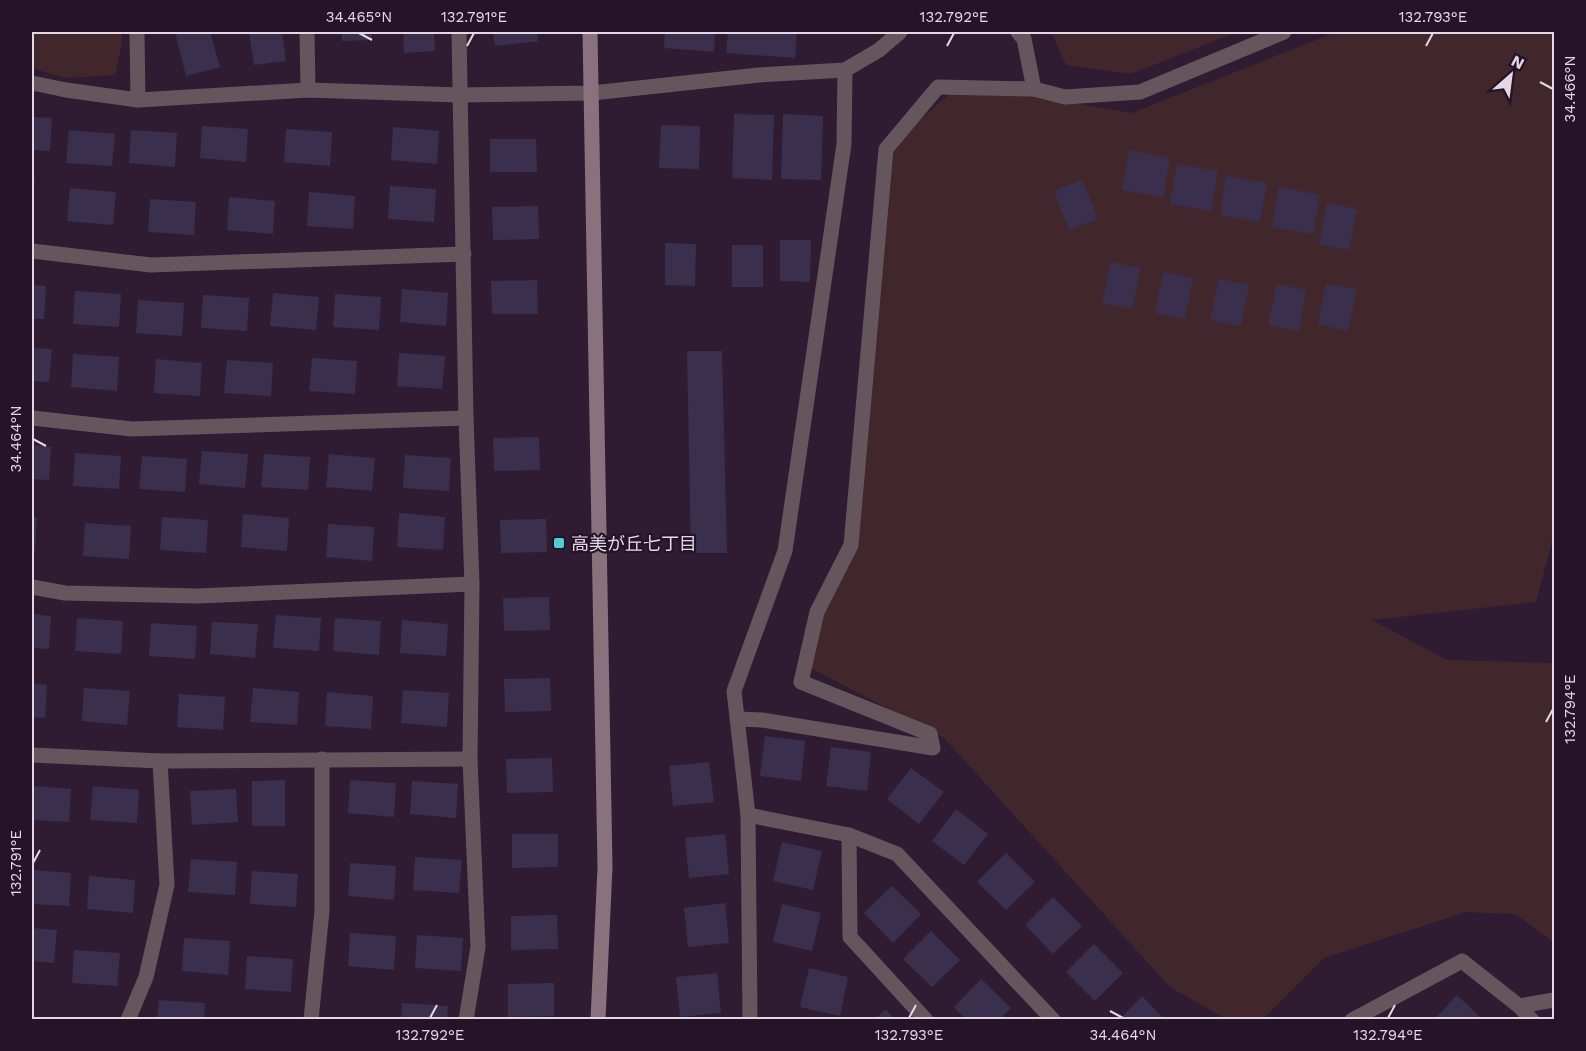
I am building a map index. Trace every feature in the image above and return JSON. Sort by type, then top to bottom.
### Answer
[{"type":"street","points":[[137,32],[138,100]]},
{"type":"street","points":[[307,32],[308,90]]},
{"type":"street","points":[[459,32],[466,418],[472,584],[470,759],[478,946],[466,1020]]},
{"type":"street","points":[[590,32],[605,867],[598,1020]]},
{"type":"street","points":[[32,83],[138,100],[308,90],[460,95],[592,93],[759,75],[845,70],[879,50],[900,32]]},
{"type":"street","points":[[1018,32],[1024,39],[1034,89]]},
{"type":"street","points":[[738,719],[762,720],[933,748],[930,734],[801,682],[817,612],[852,545],[886,149],[938,87],[1034,89],[1065,97],[1140,92],[1284,32]]},
{"type":"street","points":[[754,1018],[748,815],[735,691],[785,551],[844,144],[845,70]]},
{"type":"street","points":[[32,252],[151,265],[464,254]]},
{"type":"street","points":[[32,418],[132,429],[466,418]]},
{"type":"street","points":[[32,587],[65,593],[198,596],[472,584]]},
{"type":"street","points":[[32,755],[160,760],[470,759]]},
{"type":"street","points":[[311,1020],[322,911],[322,759]]},
{"type":"street","points":[[128,1020],[146,977],[167,885],[160,760]]},
{"type":"street","points":[[748,815],[849,835],[897,854],[1053,1020]]},
{"type":"street","points":[[849,835],[850,937],[926,1020]]},
{"type":"street","points":[[1352,1020],[1462,961],[1519,1006],[1532,1020]]},
{"type":"street","points":[[1519,1006],[1554,1000]]},
{"type":"shaded area","points":[[32,32],[122,32],[115,75],[65,78],[32,68]]},
{"type":"shaded area","points":[[1051,32],[1237,32],[1131,74],[1066,65]]},
{"type":"shaded area","points":[[1336,32],[1554,32],[1554,534],[1536,602],[1372,620],[1447,660],[1554,663],[1554,941],[1515,914],[1466,912],[1324,958],[1263,1019],[1226,1019],[1170,987],[944,738],[805,665],[845,542],[885,152],[961,83],[1132,113]]},
{"type":"building","points":[[175,32],[210,32],[220,67],[186,76]]},
{"type":"building","points":[[249,32],[282,32],[286,61],[254,65]]},
{"type":"building","points":[[342,32],[372,32],[372,40],[342,41]]},
{"type":"building","points":[[403,32],[434,32],[435,51],[404,53]]},
{"type":"building","points":[[493,32],[537,32],[538,41],[495,46]]},
{"type":"building","points":[[665,32],[715,32],[714,52],[664,48]]},
{"type":"building","points":[[728,32],[797,32],[795,58],[726,53]]},
{"type":"building","points":[[734,114],[774,115],[772,180],[732,178]]},
{"type":"building","points":[[783,114],[823,116],[821,180],[781,179]]},
{"type":"building","points":[[32,117],[52,118],[50,151],[32,150]]},
{"type":"building","points":[[661,125],[700,126],[699,169],[659,168]]},
{"type":"building","points":[[202,126],[248,129],[246,162],[200,158]]},
{"type":"building","points":[[393,127],[439,131],[437,164],[391,160]]},
{"type":"building","points":[[286,129],[332,132],[330,166],[284,162]]},
{"type":"building","points":[[69,130],[115,134],[112,166],[66,163]]},
{"type":"building","points":[[131,130],[177,133],[175,167],[129,163]]},
{"type":"building","points":[[490,139],[536,139],[537,172],[490,172]]},
{"type":"building","points":[[1129,150],[1170,158],[1163,197],[1122,190]]},
{"type":"building","points":[[1177,164],[1218,171],[1211,211],[1170,204]]},
{"type":"building","points":[[1226,176],[1267,183],[1260,222],[1220,215]]},
{"type":"building","points":[[32,178],[35,178],[33,195],[32,194]]},
{"type":"building","points":[[1082,180],[1098,219],[1069,230],[1054,191]]},
{"type":"building","points":[[390,186],[436,189],[434,222],[388,219]]},
{"type":"building","points":[[1279,187],[1320,195],[1313,234],[1272,227]]},
{"type":"building","points":[[70,188],[116,192],[113,225],[67,221]]},
{"type":"building","points":[[309,192],[355,196],[353,229],[307,226]]},
{"type":"building","points":[[229,197],[275,201],[273,234],[227,230]]},
{"type":"building","points":[[150,199],[196,202],[194,235],[148,232]]},
{"type":"building","points":[[1327,203],[1357,209],[1349,250],[1319,244]]},
{"type":"building","points":[[538,206],[539,239],[493,240],[492,207]]},
{"type":"building","points":[[780,240],[811,240],[810,282],[780,281]]},
{"type":"building","points":[[665,243],[696,244],[695,286],[665,285]]},
{"type":"building","points":[[732,245],[763,245],[763,287],[732,287]]},
{"type":"building","points":[[1111,262],[1141,268],[1132,309],[1102,303]]},
{"type":"building","points":[[1163,272],[1193,278],[1185,319],[1155,313]]},
{"type":"building","points":[[1219,279],[1249,285],[1241,326],[1210,320]]},
{"type":"building","points":[[537,280],[538,314],[492,314],[491,281]]},
{"type":"building","points":[[1277,284],[1306,290],[1299,331],[1268,325]]},
{"type":"building","points":[[1326,284],[1357,289],[1348,331],[1318,324]]},
{"type":"building","points":[[32,285],[46,286],[44,319],[32,319]]},
{"type":"building","points":[[402,289],[448,293],[446,326],[400,322]]},
{"type":"building","points":[[75,291],[121,294],[119,327],[73,324]]},
{"type":"building","points":[[273,293],[319,297],[316,330],[270,326]]},
{"type":"building","points":[[335,294],[381,297],[379,330],[333,327]]},
{"type":"building","points":[[203,295],[249,298],[247,331],[201,328]]},
{"type":"building","points":[[138,300],[184,303],[182,336],[136,333]]},
{"type":"building","points":[[32,348],[52,349],[49,382],[32,381]]},
{"type":"building","points":[[687,351],[722,351],[727,553],[691,553]]},
{"type":"building","points":[[399,353],[445,356],[442,389],[397,386]]},
{"type":"building","points":[[73,354],[119,357],[117,391],[71,387]]},
{"type":"building","points":[[312,358],[357,361],[355,394],[309,391]]},
{"type":"building","points":[[156,359],[202,363],[200,396],[154,393]]},
{"type":"building","points":[[227,360],[273,363],[271,396],[224,393]]},
{"type":"building","points":[[539,437],[540,470],[494,471],[493,438]]},
{"type":"building","points":[[32,445],[51,447],[49,480],[32,479]]},
{"type":"building","points":[[202,451],[248,454],[245,488],[199,484]]},
{"type":"building","points":[[75,453],[121,456],[119,489],[73,486]]},
{"type":"building","points":[[264,454],[310,457],[308,490],[261,487]]},
{"type":"building","points":[[329,454],[375,458],[372,491],[326,487]]},
{"type":"building","points":[[405,455],[451,458],[449,491],[403,488]]},
{"type":"building","points":[[142,456],[187,459],[185,492],[139,489]]},
{"type":"building","points":[[399,513],[445,517],[443,550],[397,547]]},
{"type":"building","points":[[243,514],[289,518],[287,551],[241,547]]},
{"type":"building","points":[[32,517],[37,518],[35,551],[32,550]]},
{"type":"building","points":[[162,517],[208,520],[206,553],[160,550]]},
{"type":"building","points":[[546,519],[547,552],[501,553],[500,520]]},
{"type":"building","points":[[85,523],[131,526],[129,559],[83,556]]},
{"type":"building","points":[[328,524],[374,527],[372,561],[326,557]]},
{"type":"building","points":[[549,597],[550,630],[504,631],[503,598]]},
{"type":"building","points":[[32,614],[51,616],[49,649],[32,648]]},
{"type":"building","points":[[276,615],[321,618],[319,651],[273,648]]},
{"type":"building","points":[[77,618],[123,621],[121,654],[75,651]]},
{"type":"building","points":[[335,618],[381,621],[379,655],[333,651]]},
{"type":"building","points":[[402,620],[448,624],[446,656],[400,653]]},
{"type":"building","points":[[212,622],[258,624],[255,658],[210,654]]},
{"type":"building","points":[[151,623],[197,626],[195,659],[149,656]]},
{"type":"building","points":[[550,678],[551,711],[505,712],[504,679]]},
{"type":"building","points":[[32,683],[47,685],[45,718],[32,717]]},
{"type":"building","points":[[84,688],[130,691],[127,725],[82,721]]},
{"type":"building","points":[[253,688],[299,692],[297,725],[250,722]]},
{"type":"building","points":[[403,690],[449,693],[447,727],[401,723]]},
{"type":"building","points":[[327,692],[373,696],[371,729],[325,726]]},
{"type":"building","points":[[179,694],[225,697],[223,730],[177,727]]},
{"type":"building","points":[[765,736],[805,741],[801,781],[760,776]]},
{"type":"building","points":[[831,747],[871,752],[867,791],[826,786]]},
{"type":"building","points":[[552,758],[553,792],[507,793],[506,759]]},
{"type":"building","points":[[709,762],[714,802],[673,806],[669,766]]},
{"type":"building","points":[[911,768],[944,792],[919,824],[887,799]]},
{"type":"building","points":[[285,780],[285,826],[252,826],[252,781]]},
{"type":"building","points":[[350,780],[396,783],[394,817],[348,813]]},
{"type":"building","points":[[412,781],[458,784],[456,818],[410,814]]},
{"type":"building","points":[[32,786],[71,789],[69,822],[32,820]]},
{"type":"building","points":[[93,786],[139,790],[137,823],[90,820]]},
{"type":"building","points":[[236,789],[238,822],[192,825],[190,791]]},
{"type":"building","points":[[956,809],[988,834],[964,865],[932,841]]},
{"type":"building","points":[[512,834],[558,834],[558,867],[512,868]]},
{"type":"building","points":[[725,834],[729,874],[689,878],[685,838]]},
{"type":"building","points":[[782,842],[822,851],[813,890],[773,881]]},
{"type":"building","points":[[1006,853],[1035,882],[1006,910],[977,882]]},
{"type":"building","points":[[415,857],[462,860],[459,893],[413,890]]},
{"type":"building","points":[[191,859],[237,862],[235,895],[188,892]]},
{"type":"building","points":[[350,863],[396,866],[394,900],[348,896]]},
{"type":"building","points":[[32,870],[71,873],[69,906],[32,904]]},
{"type":"building","points":[[252,871],[298,874],[296,907],[250,904]]},
{"type":"building","points":[[89,876],[135,880],[133,913],[87,909]]},
{"type":"building","points":[[892,886],[921,914],[893,943],[864,913]]},
{"type":"building","points":[[1053,897],[1082,926],[1053,954],[1025,925]]},
{"type":"building","points":[[725,903],[729,943],[688,947],[684,908]]},
{"type":"building","points":[[782,904],[821,913],[812,951],[773,942]]},
{"type":"building","points":[[557,915],[558,949],[511,950],[511,916]]},
{"type":"building","points":[[32,928],[57,930],[54,963],[32,961]]},
{"type":"building","points":[[931,931],[960,960],[932,987],[903,959]]},
{"type":"building","points":[[350,933],[396,936],[394,970],[348,966]]},
{"type":"building","points":[[417,935],[463,938],[461,971],[415,968]]},
{"type":"building","points":[[184,938],[230,941],[228,975],[182,971]]},
{"type":"building","points":[[1094,944],[1123,973],[1095,1001],[1066,972]]},
{"type":"building","points":[[74,950],[120,953],[117,986],[72,983]]},
{"type":"building","points":[[247,956],[293,959],[291,992],[245,989]]},
{"type":"building","points":[[809,968],[848,977],[840,1016],[800,1007]]},
{"type":"building","points":[[717,973],[721,1013],[680,1017],[676,977]]},
{"type":"building","points":[[981,979],[1011,1008],[999,1020],[966,1020],[954,1007]]},
{"type":"building","points":[[554,983],[554,1016],[508,1017],[508,984]]},
{"type":"building","points":[[1457,995],[1483,1020],[1434,1020]]},
{"type":"building","points":[[1142,996],[1165,1020],[1119,1020]]},
{"type":"building","points":[[159,1000],[205,1003],[204,1020],[157,1020]]},
{"type":"building","points":[[402,1003],[448,1006],[447,1020],[401,1020]]},
{"type":"building","points":[[886,1009],[895,1020],[874,1020]]},
{"type":"place","name":"高美が丘七丁目","points":[[559,543]]}]
